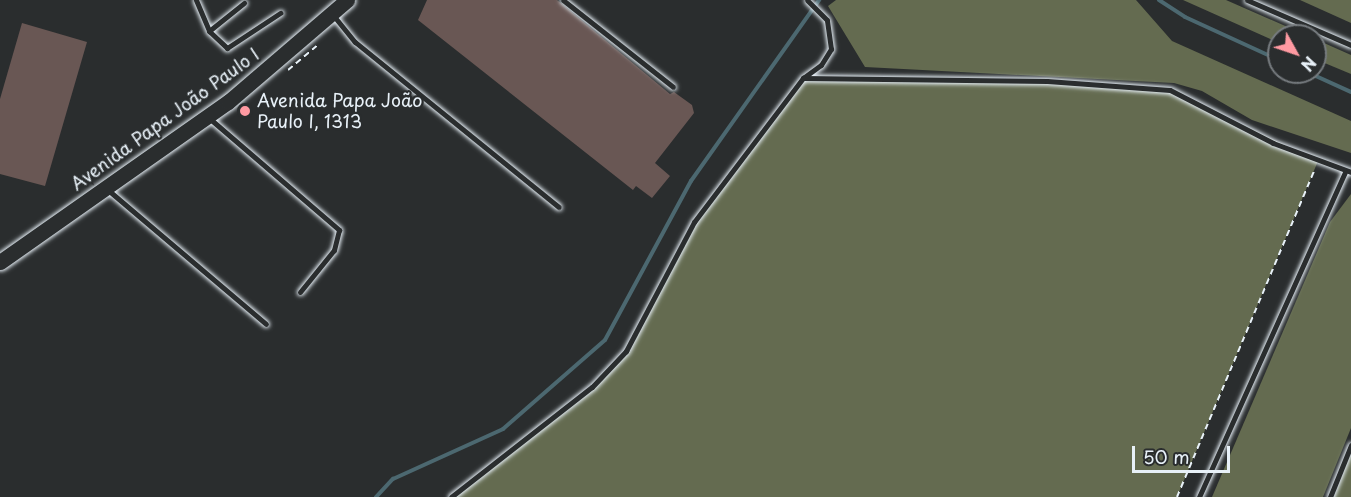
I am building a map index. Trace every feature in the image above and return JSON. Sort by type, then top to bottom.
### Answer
[{"type":"main road","name":"Avenida Papa João Paulo I","points":[[0,262],[104,187],[208,117],[333,15],[347,0]]},
{"type":"lane","points":[[196,0],[209,30],[231,48],[280,13]]},
{"type":"lane","points":[[563,0],[673,87]]},
{"type":"lane","points":[[451,497],[592,387],[626,351],[694,222],[803,78],[821,65],[831,49],[826,20],[807,0]]},
{"type":"lane","points":[[1247,0],[1351,45]]},
{"type":"lane","points":[[209,30],[244,3]]},
{"type":"lane","points":[[333,15],[355,42],[559,207]]},
{"type":"lane","points":[[803,78],[1047,81],[1170,90],[1318,161],[1348,172],[1199,497]]},
{"type":"lane","points":[[208,117],[335,222],[339,230],[334,250],[300,292]]},
{"type":"lane","points":[[104,187],[266,324]]},
{"type":"lane","points":[[1330,497],[1351,445]]},
{"type":"path","points":[[1177,497],[1318,161]]},
{"type":"green space","points":[[836,0],[1136,0],[1172,41],[1351,121],[1351,153],[1252,120],[1202,91],[1174,83],[865,67],[828,6]]},
{"type":"green space","points":[[1183,0],[1226,0],[1281,24],[1267,24],[1267,38]]},
{"type":"green space","points":[[1300,0],[1351,0],[1351,23]]},
{"type":"green space","points":[[1327,44],[1351,55],[1351,74],[1327,64]]},
{"type":"green space","points":[[803,78],[1047,81],[1170,90],[1318,161],[1177,497],[452,497],[592,387],[626,351],[694,222]]},
{"type":"green space","points":[[1351,194],[1351,428],[1323,497],[1212,497],[1330,222]]},
{"type":"green space","points":[[1351,454],[1351,497],[1334,497]]},
{"type":"building","points":[[427,0],[557,0],[670,94],[674,92],[692,105],[694,113],[655,163],[670,176],[652,198],[636,186],[633,190],[418,20]]},
{"type":"building","points":[[22,23],[87,42],[45,186],[0,174],[0,99]]},
{"type":"waterway","points":[[376,497],[393,479],[503,429],[605,340],[691,181],[819,0]]},
{"type":"waterway","points":[[1159,0],[1185,17],[1267,55]]},
{"type":"waterway","points":[[1327,81],[1351,92]]},
{"type":"place","name":"Avenida Papa João Paulo I, 1313","points":[[245,111]]}]
